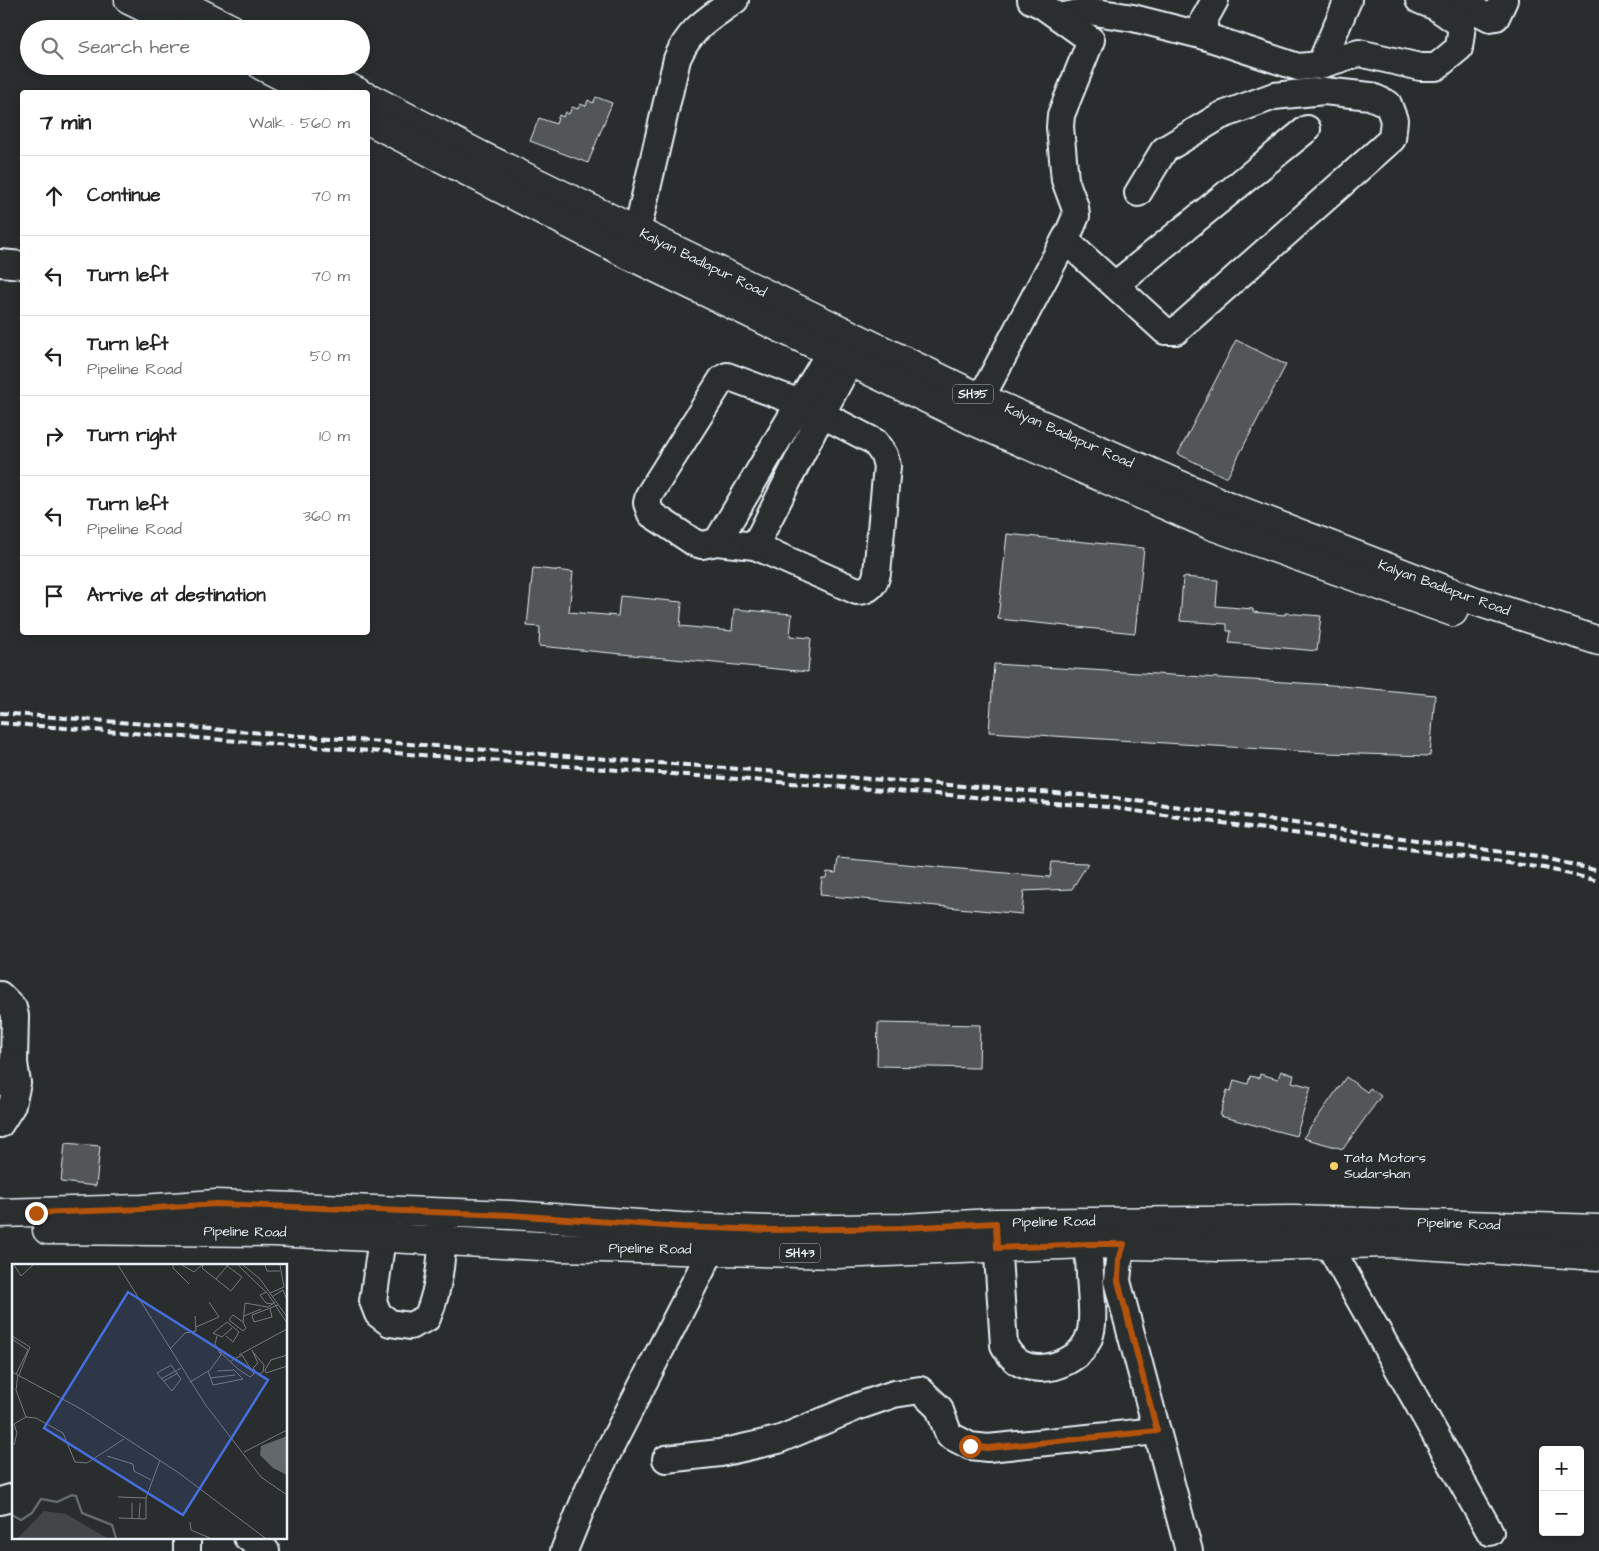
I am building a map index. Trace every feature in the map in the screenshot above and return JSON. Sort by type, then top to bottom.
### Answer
[{"type":"main road","points":[[129,0],[170,20]]},
{"type":"main road","points":[[175,0],[214,20]]},
{"type":"main road","points":[[285,75],[305,83],[346,90]]},
{"type":"main road","name":"Kalyan Badlapur Road","points":[[370,98],[474,164]]},
{"type":"main road","name":"Kalyan Badlapur Road","points":[[370,121],[474,164],[634,244],[976,409],[1210,526],[1599,661]]},
{"type":"main road","name":"Kalyan Badlapur Road","points":[[634,244],[840,357],[1475,601],[1599,642]]},
{"type":"main road","name":"Pipeline Road","points":[[0,1230],[140,1220],[216,1204],[510,1215],[837,1254],[996,1235],[1125,1233],[1220,1247],[1329,1233],[1599,1229]]},
{"type":"main road","name":"Pipeline Road","points":[[0,1213],[140,1220],[275,1232],[560,1247],[716,1240]]},
{"type":"main road","name":"Pipeline Road","points":[[996,1235],[1088,1244],[1125,1233]]},
{"type":"main road","name":"Pipeline Road","points":[[1329,1233],[1389,1243],[1599,1256]]},
{"type":"street","points":[[634,244],[677,59],[684,44],[697,28],[736,0]]},
{"type":"street","points":[[976,409],[1076,216],[1075,207],[1065,180],[1060,127],[1061,115],[1090,40],[1042,5],[1031,0]]},
{"type":"street","points":[[1196,34],[1206,0]]},
{"type":"street","points":[[1196,34],[1215,0]]},
{"type":"street","points":[[1320,65],[1348,0]]},
{"type":"street","points":[[1059,17],[1089,11],[1133,18],[1196,34],[1298,67],[1320,65],[1359,53],[1436,68],[1459,48],[1462,25],[1436,7],[1418,0]]},
{"type":"street","points":[[1455,0],[1490,18],[1496,17],[1504,0]]},
{"type":"street","points":[[1065,240],[1165,331],[1176,331],[1392,139],[1394,120],[1388,104],[1370,96],[1324,91],[1274,96],[1220,116],[1164,150],[1138,193]]},
{"type":"street","points":[[1115,285],[1307,129]]},
{"type":"street","points":[[0,263],[20,265]]},
{"type":"street","points":[[717,542],[811,408],[840,357]]},
{"type":"street","points":[[724,377],[731,377],[811,408],[875,442],[884,455],[886,466],[876,582],[864,591],[857,591],[755,546],[717,542],[702,545],[695,543],[652,514],[648,509],[649,495],[724,377]]},
{"type":"street","points":[[755,546],[811,408]]},
{"type":"street","points":[[0,995],[13,1008],[16,1016],[4,1074],[17,1083],[12,1105],[0,1124]]},
{"type":"street","points":[[385,1211],[374,1300],[378,1314],[390,1323],[410,1326],[427,1318],[434,1302],[442,1241],[441,1213]]},
{"type":"street","points":[[1125,1233],[1119,1260],[1118,1281],[1189,1551]]},
{"type":"street","points":[[1329,1233],[1490,1532]]},
{"type":"street","points":[[996,1235],[1004,1345],[1013,1360],[1024,1366],[1042,1368],[1060,1365],[1076,1357],[1090,1336],[1093,1321],[1088,1244]]},
{"type":"street","points":[[564,1551],[589,1489],[716,1240]]},
{"type":"street","points":[[666,1459],[720,1453],[778,1440],[859,1406],[894,1394],[920,1390],[939,1408],[949,1435],[970,1446],[988,1448],[1157,1431]]},
{"type":"street","points":[[187,1538],[187,1551]]},
{"type":"street","points":[[248,1538],[266,1551]]},
{"type":"building","points":[[596,97],[612,103],[588,163],[530,141],[539,118],[556,124],[559,115],[563,117],[565,112],[569,114],[572,107],[578,109],[580,104],[586,106],[588,100],[593,103]]},
{"type":"building","points":[[1236,340],[1286,365],[1227,478],[1178,454]]},
{"type":"building","points":[[1007,534],[1144,548],[1135,633],[998,619]]},
{"type":"building","points":[[533,568],[573,572],[569,612],[618,616],[620,596],[682,602],[680,626],[732,631],[734,609],[792,614],[790,636],[811,638],[808,672],[539,646],[540,627],[527,626]]},
{"type":"building","points":[[1183,577],[1218,580],[1216,606],[1253,609],[1253,612],[1321,616],[1317,651],[1229,643],[1231,631],[1227,631],[1227,624],[1180,621]]},
{"type":"building","points":[[994,664],[1332,685],[1435,695],[1430,756],[1327,753],[989,732]]},
{"type":"building","points":[[838,858],[1050,877],[1052,862],[1088,863],[1072,889],[1024,891],[1022,914],[820,895],[822,878],[826,878],[827,872],[836,873]]},
{"type":"building","points":[[878,1023],[980,1025],[979,1068],[877,1066]]},
{"type":"building","points":[[1281,1071],[1294,1075],[1292,1082],[1311,1087],[1296,1136],[1220,1116],[1227,1090],[1231,1091],[1234,1080],[1248,1084],[1250,1076],[1259,1078],[1260,1074],[1278,1079]]},
{"type":"building","points":[[1346,1077],[1367,1092],[1370,1088],[1381,1096],[1343,1149],[1303,1138]]},
{"type":"building","points":[[65,1143],[100,1146],[96,1186],[61,1182]]},
{"type":"railway","points":[[0,713],[1108,797],[1545,858],[1599,871]]},
{"type":"railway","points":[[0,723],[1107,807],[1544,868],[1599,881]]},
{"type":"place","name":"Tata Motors Sudarshan","points":[[1334,1166]]},
{"type":"route","points":[[36,1213],[216,1204],[510,1215],[720,1229],[902,1228],[996,1223],[997,1248],[1124,1244],[1119,1260],[1118,1281],[1157,1431],[988,1448],[970,1446]]}]
